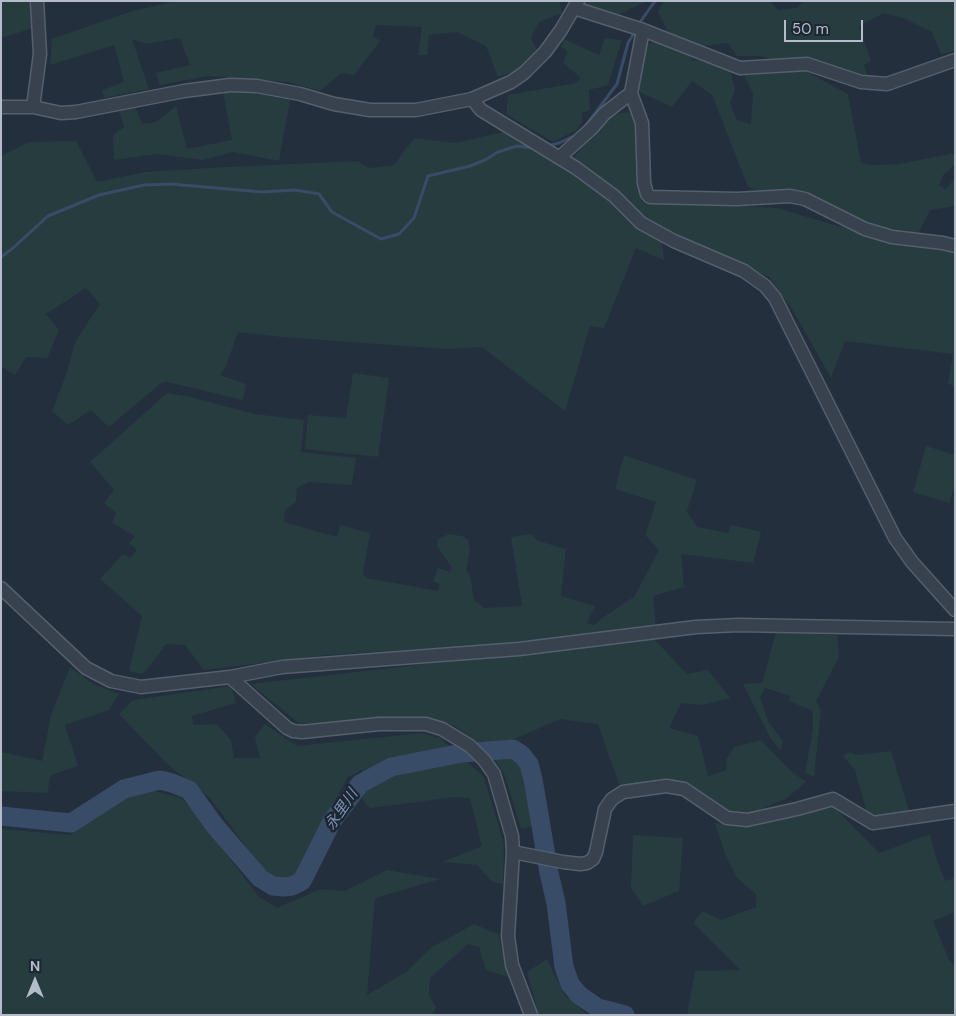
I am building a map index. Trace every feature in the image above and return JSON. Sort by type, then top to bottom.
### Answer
[{"type":"street","points":[[33,107],[40,54],[37,1]]},
{"type":"street","points":[[1,107],[33,107],[61,113],[76,112],[184,91],[230,85],[266,88],[300,94],[334,104],[370,110],[416,110],[472,99],[511,82],[524,73],[545,52],[576,5],[740,68],[807,64],[862,82],[887,84],[955,60]]},
{"type":"street","points":[[638,28],[630,93],[642,123],[644,183],[646,194],[650,197],[737,199],[790,196],[805,199],[865,229],[892,237],[955,246]]},
{"type":"street","points":[[560,157],[592,128],[604,114],[630,93]]},
{"type":"street","points":[[472,99],[481,110],[560,157],[614,196],[641,223],[674,241],[744,271],[765,286],[776,298],[895,538],[912,562],[955,610]]},
{"type":"street","points":[[1,588],[86,668],[111,681],[141,687],[230,677],[282,667],[519,649],[696,627],[738,625],[955,630]]},
{"type":"street","points":[[230,677],[286,728],[293,731],[302,732],[379,724],[426,724],[442,729],[470,746],[484,760],[494,774],[512,836],[519,853],[508,936],[512,965],[531,1015]]},
{"type":"street","points":[[519,853],[580,864],[593,859],[605,809],[612,799],[623,792],[666,786],[684,789],[728,818],[747,820],[778,814],[833,798],[874,823],[955,811]]},
{"type":"green space","points":[[1,1],[32,1],[33,28],[1,38]]},
{"type":"green space","points":[[177,1],[559,1],[562,13],[539,22],[531,38],[537,50],[515,71],[498,77],[486,46],[457,32],[429,35],[427,55],[418,55],[422,27],[376,25],[373,36],[380,41],[354,75],[341,73],[320,91],[288,82],[209,76],[160,85],[156,73],[190,65],[180,38],[146,44],[132,39],[149,89],[104,98],[102,90],[124,82],[114,45],[50,65],[52,39],[132,11]]},
{"type":"green space","points":[[584,1],[647,1],[615,16],[582,3]]},
{"type":"green space","points":[[664,1],[770,1],[778,10],[797,8],[803,1],[955,1],[955,51],[941,54],[932,32],[903,18],[884,13],[859,26],[871,61],[864,65],[869,78],[808,57],[769,59],[761,56],[737,56],[728,43],[697,47],[669,35],[658,11]]},
{"type":"green space","points":[[605,38],[622,40],[608,85],[589,90],[590,110],[582,113],[582,123],[577,130],[553,142],[506,114],[508,95],[576,83],[581,78],[563,63],[568,51],[561,47],[564,39],[599,55]]},
{"type":"green space","points":[[658,41],[690,55],[692,61],[701,60],[730,70],[735,90],[730,103],[737,120],[751,124],[753,94],[744,75],[805,71],[848,94],[861,163],[872,165],[899,164],[955,153],[955,165],[943,175],[939,186],[946,189],[955,178],[955,206],[930,210],[918,234],[880,229],[805,194],[760,191],[748,187],[712,95],[692,81],[672,107],[637,91],[646,44]]},
{"type":"green space","points":[[223,93],[257,93],[290,100],[279,161],[233,152],[203,160],[157,154],[114,160],[113,135],[124,127],[119,110],[135,106],[142,124],[156,122],[176,106],[187,149],[232,140]]},
{"type":"green space","points":[[631,112],[640,120],[641,201],[777,208],[903,245],[942,249],[955,254],[955,386],[948,384],[953,354],[845,341],[831,378],[792,309],[769,277],[673,232],[662,245],[664,260],[636,248],[604,328],[590,326],[565,411],[482,347],[446,349],[238,332],[226,366],[220,375],[246,384],[243,400],[167,382],[161,383],[109,427],[91,410],[68,425],[52,411],[67,372],[76,340],[100,304],[86,288],[46,314],[59,330],[47,358],[26,357],[15,375],[1,366],[1,156],[29,142],[76,141],[97,182],[145,172],[226,167],[358,161],[369,168],[394,165],[414,138],[456,143],[503,132],[559,165],[573,158],[607,119],[620,113]]},
{"type":"green space","points":[[353,373],[389,378],[378,457],[305,449],[308,415],[346,418]]},
{"type":"green space","points":[[167,393],[255,414],[304,420],[301,452],[356,458],[352,485],[309,482],[297,488],[296,502],[285,510],[284,522],[337,537],[340,525],[370,533],[363,574],[367,578],[438,591],[440,584],[433,581],[438,568],[450,572],[452,568],[437,546],[438,539],[449,534],[462,536],[468,540],[470,551],[466,570],[470,575],[474,600],[484,608],[522,606],[511,537],[531,534],[538,541],[566,549],[561,596],[595,606],[587,623],[594,625],[634,597],[659,550],[645,535],[656,502],[615,489],[624,455],[697,480],[687,511],[697,527],[728,533],[731,525],[761,532],[753,563],[681,554],[684,587],[653,596],[656,628],[538,642],[327,655],[204,670],[185,645],[166,644],[142,674],[129,671],[142,616],[100,579],[123,554],[130,558],[137,550],[129,543],[135,536],[112,523],[116,513],[104,503],[114,490],[90,462]]},
{"type":"green space","points":[[926,446],[955,455],[955,484],[949,503],[913,492]]},
{"type":"green space","points":[[776,632],[837,635],[839,657],[816,701],[821,710],[814,777],[805,773],[813,729],[813,711],[789,701],[790,696],[765,688],[760,697],[768,721],[783,741],[781,750],[771,739],[743,684],[762,683]]},
{"type":"green space","points":[[653,638],[687,674],[708,670],[730,698],[703,705],[681,703],[669,728],[698,736],[708,776],[727,770],[726,760],[734,747],[761,740],[791,771],[806,782],[787,798],[751,814],[729,814],[674,780],[620,787],[598,724],[560,719],[512,740],[513,755],[521,763],[534,826],[521,829],[504,773],[484,746],[455,726],[419,719],[320,726],[301,725],[251,684]]},
{"type":"green space","points":[[70,667],[93,684],[119,694],[109,710],[65,725],[78,766],[51,775],[47,793],[1,791],[1,752],[42,761],[51,715]]},
{"type":"green space","points":[[231,686],[236,703],[192,716],[193,725],[217,724],[231,740],[234,758],[260,758],[255,737],[265,724],[297,746],[421,733],[440,738],[484,777],[504,844],[503,884],[492,882],[477,865],[443,862],[482,846],[470,798],[456,797],[370,808],[363,800],[362,770],[348,777],[300,864],[295,878],[281,880],[262,868],[210,798],[167,764],[119,714],[133,700]]},
{"type":"green space","points":[[891,751],[910,814],[875,819],[867,813],[855,770],[843,756],[850,752],[855,755]]},
{"type":"green space","points":[[155,791],[181,798],[198,816],[258,896],[277,908],[321,889],[345,891],[387,870],[440,879],[375,898],[367,995],[406,972],[432,947],[474,924],[498,934],[509,977],[486,970],[479,947],[468,944],[430,978],[429,995],[436,1007],[432,1015],[1,1015],[1,829],[70,835],[105,807],[132,795]]},
{"type":"green space","points":[[832,805],[879,853],[930,834],[935,855],[945,881],[955,878],[955,912],[933,921],[949,960],[955,965],[955,1015],[687,1015],[695,971],[740,970],[693,923],[702,911],[721,920],[756,907],[756,894],[737,878],[726,856],[715,823],[741,825]]},
{"type":"green space","points":[[633,835],[683,838],[679,891],[643,906],[631,888]]},
{"type":"green space","points":[[547,959],[564,994],[588,1015],[539,1015],[527,972]]},
{"type":"waterway","points":[[638,25],[655,1]]},
{"type":"waterway","points":[[584,128],[617,84],[628,43],[635,31]]},
{"type":"waterway","points":[[547,146],[576,135]]},
{"type":"waterway","points":[[1,257],[48,216],[99,195],[144,185],[171,184],[262,192],[295,190],[319,194],[332,212],[381,239],[399,234],[414,218],[428,176],[470,166],[498,152],[517,146],[533,148]]},
{"type":"waterway","name":"永里川","points":[[1,816],[71,823],[124,789],[160,780],[189,790],[215,826],[260,878],[273,886],[292,886],[302,881],[332,821],[360,784],[391,767],[462,753],[513,749],[522,755],[529,764],[533,779],[556,903],[564,967],[570,984],[579,995],[598,1008],[625,1015]]}]
